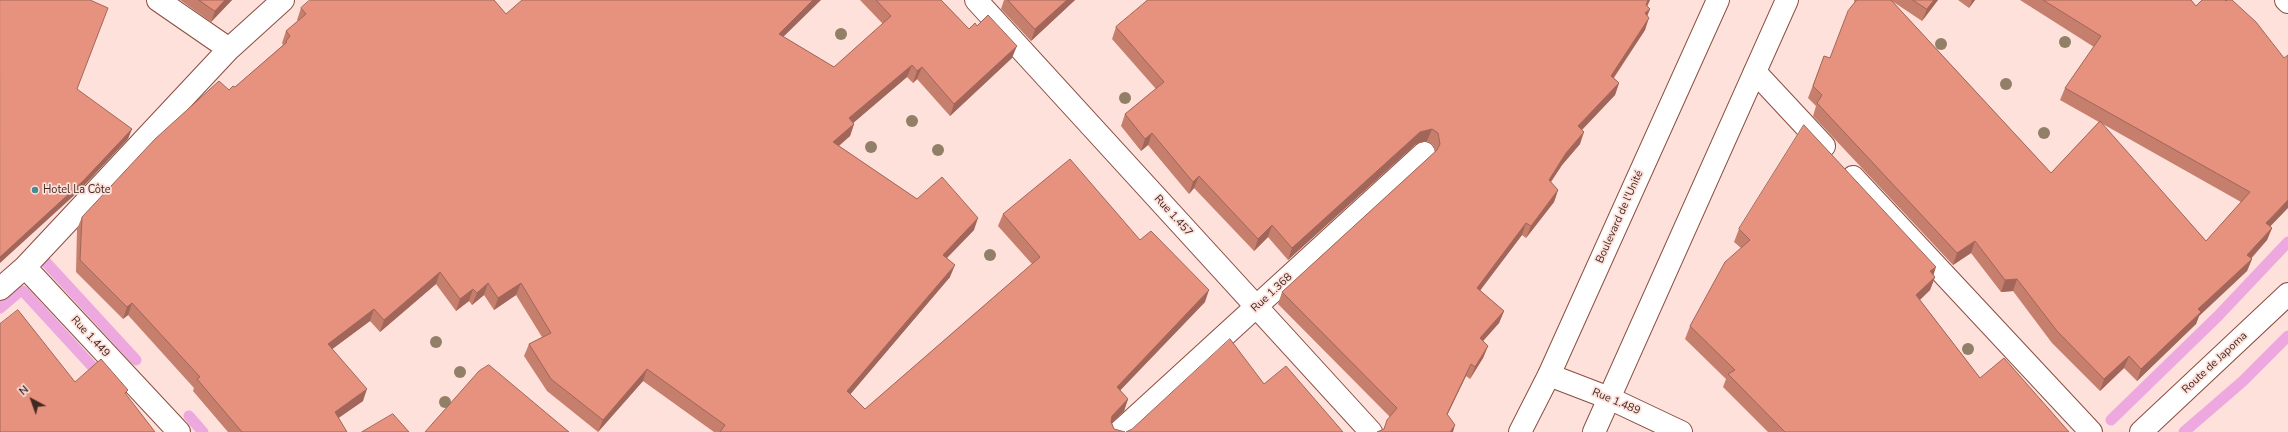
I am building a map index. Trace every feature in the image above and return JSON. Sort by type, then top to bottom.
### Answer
[{"type":"street","points":[[158,0],[230,49]]},
{"type":"street","points":[[0,289],[25,267],[230,49],[283,0]]},
{"type":"street","name":"Rue 1.457","points":[[976,0],[1371,432]]},
{"type":"street","name":"Boulevard de l'Unité","points":[[1520,432],[1549,375],[1718,0]]},
{"type":"street","points":[[1594,432],[1787,0]]},
{"type":"street","points":[[1754,72],[2091,432]]},
{"type":"street","name":"Rue 1.368","points":[[1119,432],[1424,153]]},
{"type":"street","name":"Rue 1.449","points":[[25,267],[179,432]]},
{"type":"street","name":"Route de Japoma","points":[[2141,432],[2288,294]]},
{"type":"street","name":"Rue 1.489","points":[[1549,375],[1609,398],[1682,432]]},
{"type":"building","points":[[0,0],[90,0],[108,8],[77,89],[132,129],[83,181],[0,257]]},
{"type":"building","points":[[199,0],[225,0],[215,11]]},
{"type":"building","points":[[310,0],[494,0],[506,14],[522,0],[813,0],[779,34],[834,67],[891,16],[876,0],[941,0],[969,29],[975,23],[977,26],[988,15],[1017,46],[954,104],[922,67],[917,71],[912,65],[849,118],[854,124],[833,142],[917,199],[942,177],[978,218],[943,255],[955,265],[847,391],[865,409],[1040,257],[1003,214],[1070,159],[1140,240],[1151,231],[1209,290],[1117,387],[1128,399],[1112,416],[1111,422],[1114,429],[1125,432],[720,432],[725,425],[647,369],[603,420],[551,379],[529,344],[551,333],[521,283],[498,298],[488,283],[477,293],[473,289],[460,299],[440,272],[384,320],[374,309],[328,344],[367,389],[335,412],[347,432],[242,432],[197,379],[200,377],[132,303],[127,307],[80,260],[82,217],[155,139],[219,81],[229,90],[233,86],[235,87],[287,42],[286,41],[290,36],[286,31],[306,14],[301,8]]},
{"type":"building","points":[[1008,0],[1067,0],[1035,29]]},
{"type":"building","points":[[1148,0],[1648,0],[1646,5],[1650,9],[1645,13],[1649,18],[1611,76],[1619,83],[1578,126],[1584,132],[1566,153],[1549,180],[1558,190],[1531,226],[1526,223],[1477,288],[1504,311],[1480,338],[1488,346],[1475,367],[1471,364],[1447,414],[1455,425],[1450,432],[1377,432],[1384,429],[1387,420],[1397,408],[1282,292],[1437,150],[1440,144],[1438,133],[1432,129],[1420,132],[1292,248],[1272,225],[1258,239],[1199,176],[1193,182],[1152,133],[1145,139],[1125,114],[1164,82],[1116,27]]},
{"type":"building","points":[[1857,0],[1891,0],[2051,173],[2100,121],[2206,241],[2250,192],[2065,88],[2101,36],[2043,0],[2191,0],[2196,6],[2202,0],[2232,0],[2256,22],[2284,58],[2288,55],[2288,200],[2266,223],[2272,228],[2247,255],[2252,259],[2198,309],[2201,312],[2141,369],[2129,356],[2104,379],[2057,331],[2017,279],[2005,280],[1975,241],[1957,253],[1817,103],[1822,95],[1813,86],[1824,56],[1830,58],[1848,11]]},
{"type":"building","points":[[1913,0],[1934,0],[1927,9]]},
{"type":"building","points":[[1804,125],[1936,267],[1930,271],[1935,277],[1916,295],[1980,378],[2004,358],[2069,432],[1785,432],[1728,374],[1735,370],[1690,326],[1725,262],[1750,240],[1739,229]]},
{"type":"building","points":[[18,310],[75,382],[101,359],[128,390],[125,393],[155,432],[0,432],[0,324]]},
{"type":"building","points":[[1230,339],[1264,384],[1286,366],[1343,432],[1126,432],[1132,429]]},
{"type":"building","points":[[489,365],[569,432],[425,432],[479,371]]},
{"type":"building","points":[[393,414],[409,432],[362,432]]},
{"type":"waterway","points":[[2111,420],[2218,316],[2288,242]]},
{"type":"waterway","points":[[43,259],[136,360]]},
{"type":"waterway","points":[[0,308],[20,291]]},
{"type":"waterway","points":[[23,291],[102,377]]},
{"type":"waterway","points":[[2184,432],[2243,381],[2288,336]]},
{"type":"waterway","points":[[189,416],[203,432]]},
{"type":"place","name":"Hotel La Côte","points":[[35,190]]}]
